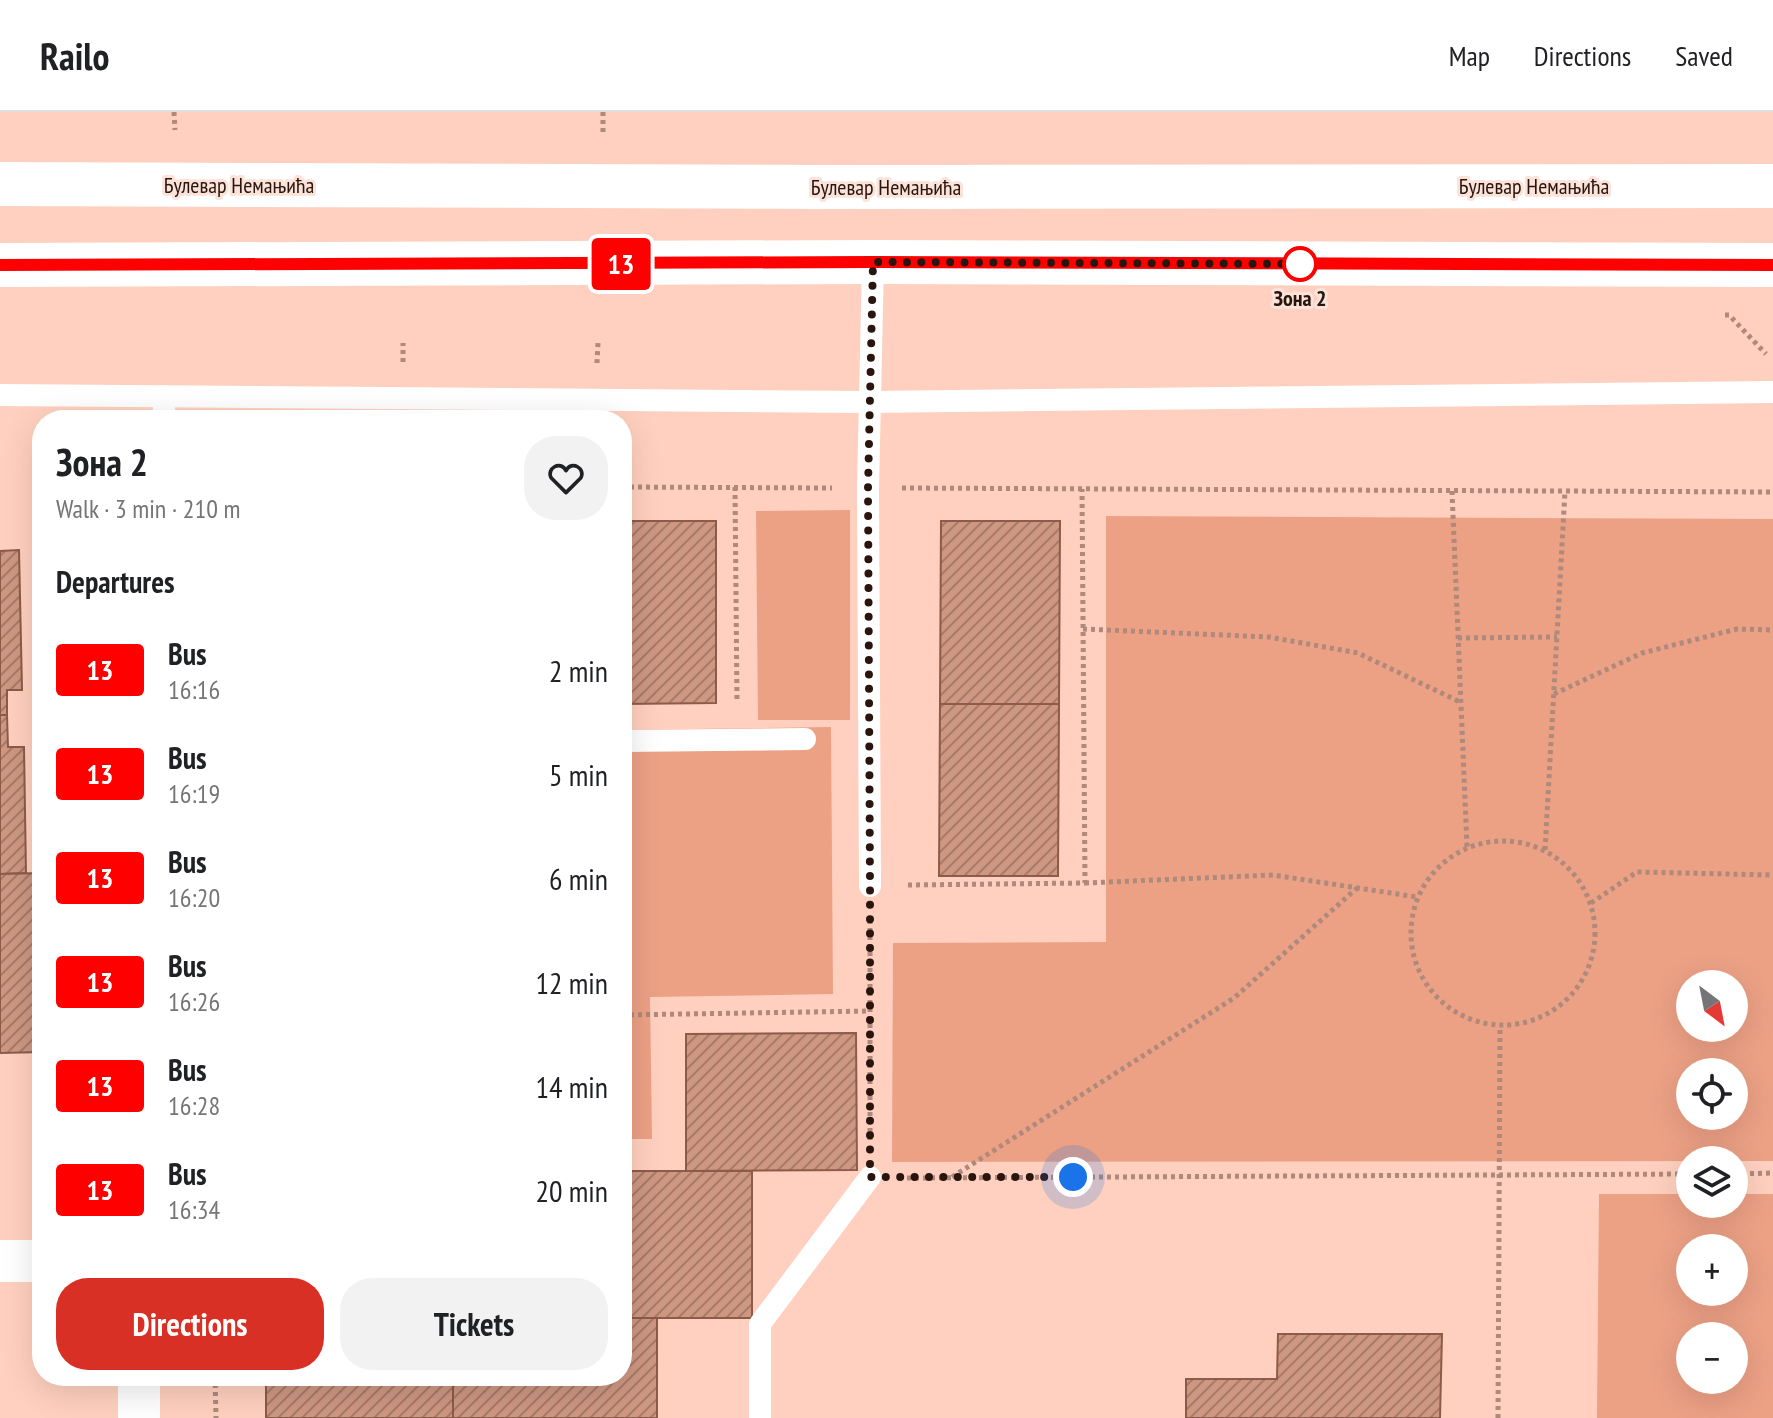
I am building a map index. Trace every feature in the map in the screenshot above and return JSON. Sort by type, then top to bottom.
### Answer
[{"type":"street","name":"Булевар Немањића","points":[[0,184],[1773,186]]},
{"type":"street","points":[[0,265],[873,262],[1773,265]]},
{"type":"street","points":[[0,1261],[32,1261]]},
{"type":"street","points":[[139,1386],[139,1418]]},
{"type":"lane","points":[[870,886],[868,488],[873,262]]},
{"type":"lane","points":[[0,395],[869,402],[1773,392]]},
{"type":"lane","points":[[164,396],[164,410]]},
{"type":"lane","points":[[632,741],[805,739]]},
{"type":"lane","points":[[760,1418],[760,1324],[870,1177]]},
{"type":"path","points":[[174,112],[175,130]]},
{"type":"path","points":[[603,112],[603,133]]},
{"type":"path","points":[[632,487],[1773,492]]},
{"type":"path","points":[[735,487],[737,708]]},
{"type":"path","points":[[1082,489],[1085,883]]},
{"type":"path","points":[[1452,491],[1467,847]]},
{"type":"path","points":[[1545,850],[1565,491]]},
{"type":"path","points":[[1083,629],[1269,637],[1358,653],[1460,702]]},
{"type":"path","points":[[1554,694],[1642,653],[1737,629],[1773,630]]},
{"type":"path","points":[[1458,638],[1557,637]]},
{"type":"path","points":[[1506,840],[1545,850],[1573,872],[1591,903],[1596,938],[1587,973],[1565,1002],[1535,1021],[1500,1026],[1465,1018],[1435,998],[1416,968],[1410,932],[1417,897],[1437,867],[1467,847],[1506,840]]},
{"type":"path","points":[[1591,903],[1637,872],[1773,875]]},
{"type":"path","points":[[1417,897],[1273,875],[1085,883],[870,886],[870,1177],[1676,1174]]},
{"type":"path","points":[[951,1178],[1234,998],[1357,888]]},
{"type":"path","points":[[632,1014],[870,1011]]},
{"type":"path","points":[[1498,1418],[1500,1026]]},
{"type":"path","points":[[1748,1174],[1773,1173]]},
{"type":"path","points":[[215,1386],[216,1418]]},
{"type":"shaded area","points":[[850,510],[850,720],[758,720],[756,511]]},
{"type":"shaded area","points":[[1106,516],[1773,519],[1773,1161],[1748,1161],[1748,1146],[1676,1146],[1676,1161],[892,1162],[893,943],[1106,942]]},
{"type":"shaded area","points":[[831,727],[833,994],[650,997],[652,1139],[632,1139],[632,730]]},
{"type":"shaded area","points":[[1599,1194],[1676,1194],[1676,1218],[1748,1218],[1748,1194],[1773,1194],[1773,1418],[1597,1418]]},
{"type":"building","points":[[632,521],[716,521],[716,703],[632,704]]},
{"type":"building","points":[[941,521],[1060,521],[1059,704],[940,704]]},
{"type":"building","points":[[19,550],[22,690],[7,690],[7,715],[0,715],[0,551]]},
{"type":"building","points":[[940,704],[1059,704],[1058,876],[939,876]]},
{"type":"building","points":[[0,715],[7,715],[8,747],[24,747],[26,873],[0,874]]},
{"type":"building","points":[[32,873],[32,1052],[0,1053],[0,874]]},
{"type":"building","points":[[856,1033],[857,1170],[686,1171],[686,1034]]},
{"type":"building","points":[[632,1171],[752,1171],[752,1318],[632,1318]]},
{"type":"building","points":[[632,1318],[657,1318],[657,1418],[453,1418],[453,1386],[632,1386]]},
{"type":"building","points":[[1278,1334],[1442,1334],[1440,1418],[1186,1418],[1186,1379],[1277,1379]]},
{"type":"building","points":[[266,1386],[453,1386],[453,1418],[266,1418]]},
{"type":"bus line","name":"13","points":[[0,265],[873,262],[1773,265]]},
{"type":"place","name":"Зона 2","points":[[1300,264]]},
{"type":"route","points":[[1073,1177],[870,1177],[868,488],[873,262],[1309,264],[1300,264]]}]
